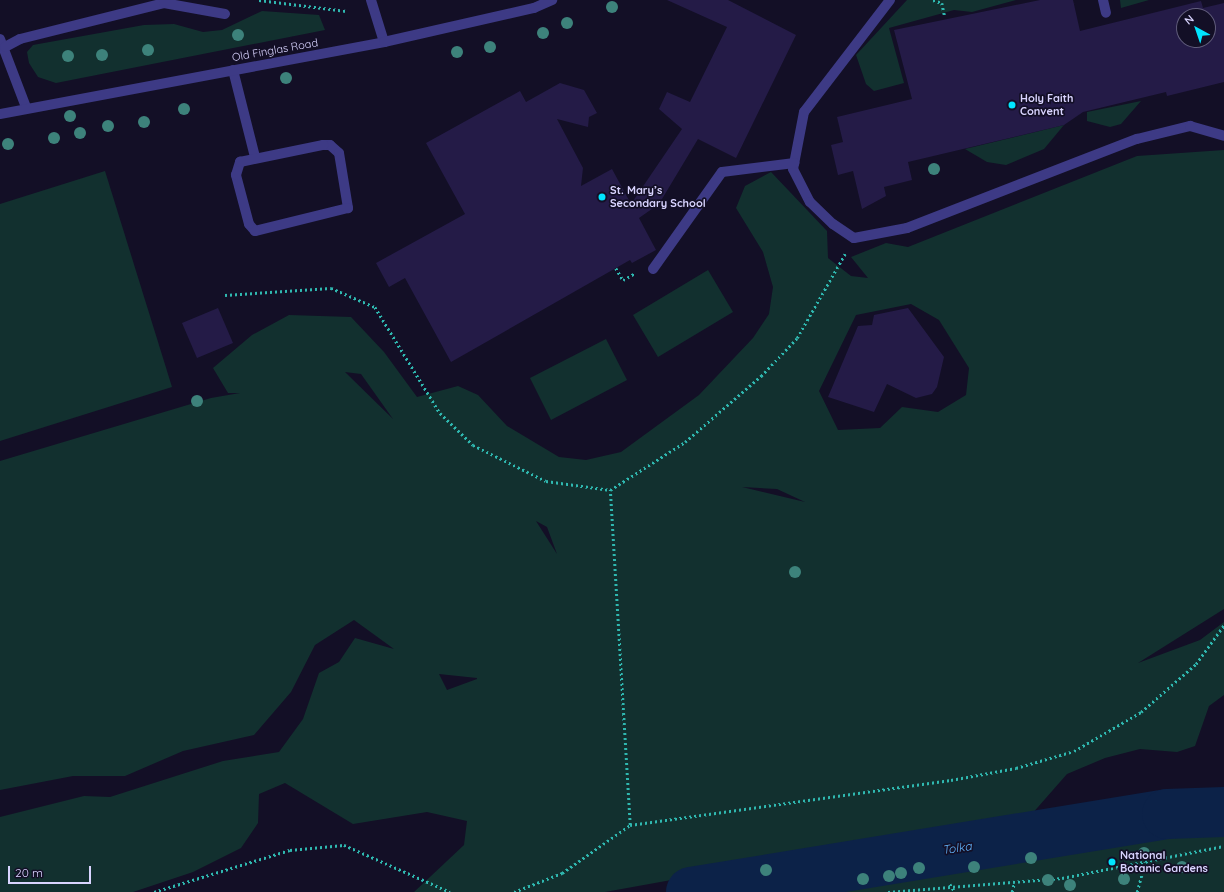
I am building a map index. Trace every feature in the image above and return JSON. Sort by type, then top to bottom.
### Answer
[{"type":"street","points":[[371,0],[384,42]]},
{"type":"street","name":"Old Finglas Road","points":[[0,114],[26,107],[384,42],[534,8],[552,0]]},
{"type":"street","points":[[890,0],[804,112],[792,169],[810,202],[833,224],[854,238],[907,228],[1137,139],[1190,126],[1224,136]]},
{"type":"street","points":[[1103,0],[1106,13]]},
{"type":"street","points":[[26,107],[2,43],[164,3],[225,14]]},
{"type":"street","points":[[233,70],[255,157]]},
{"type":"street","points":[[330,145],[338,153],[348,208],[255,231],[249,224],[236,175],[240,162],[255,157],[330,145]]},
{"type":"street","points":[[653,269],[722,172],[794,163]]},
{"type":"path","points":[[259,0],[346,11]]},
{"type":"path","points":[[933,0],[942,3],[945,17]]},
{"type":"path","points":[[225,295],[251,296],[331,288],[375,307],[440,413],[473,445],[546,481],[610,490],[685,442],[761,376],[797,338],[854,238]]},
{"type":"path","points":[[616,268],[623,280],[637,271]]},
{"type":"path","points":[[610,490],[630,826]]},
{"type":"path","points":[[514,892],[562,873],[630,826],[951,780],[1016,768],[1074,751],[1141,712],[1196,664],[1224,625]]},
{"type":"path","points":[[154,892],[290,850],[344,845],[450,892]]},
{"type":"path","points":[[888,892],[950,884],[1014,883],[1145,862],[1224,846]]},
{"type":"path","points":[[1137,892],[1145,862]]},
{"type":"path","points":[[1012,892],[1014,883]]},
{"type":"path","points":[[950,884],[955,892]]},
{"type":"green space","points":[[907,0],[1016,0],[972,12],[954,10],[889,28],[904,83],[874,91],[866,84],[856,55]]},
{"type":"green space","points":[[1120,0],[1149,0],[1121,8]]},
{"type":"green space","points":[[262,11],[319,15],[325,30],[56,83],[38,77],[29,63],[27,52],[33,45],[144,25],[174,24],[203,32],[222,30]]},
{"type":"green space","points":[[1141,101],[1121,124],[1110,127],[1087,121],[1087,112]]},
{"type":"green space","points":[[1064,125],[1044,149],[1006,165],[987,162],[965,149]]},
{"type":"green space","points":[[1224,150],[1224,609],[1138,663],[1200,640],[1224,622],[1224,695],[1209,706],[1195,746],[1177,752],[1140,749],[1105,758],[1067,774],[1031,815],[605,892],[414,892],[464,845],[467,821],[427,812],[353,824],[285,783],[259,794],[258,823],[241,848],[193,872],[133,892],[0,892],[0,817],[84,796],[110,797],[223,761],[279,752],[303,719],[319,673],[339,662],[355,638],[394,649],[354,620],[315,645],[291,692],[254,735],[183,751],[125,776],[73,776],[0,790],[0,461],[211,398],[240,393],[228,393],[213,368],[252,335],[289,315],[351,317],[384,352],[417,397],[458,386],[478,395],[507,426],[559,457],[586,460],[621,452],[699,395],[753,338],[769,314],[773,287],[763,252],[736,208],[745,186],[771,172],[827,231],[828,258],[851,276],[868,278],[851,257],[886,243],[908,247],[1137,156]],"holes":[[[911,304],[939,320],[969,368],[966,395],[938,412],[902,407],[880,428],[838,430],[819,391],[856,315]],[[345,372],[361,374],[393,419]],[[742,487],[777,489],[805,502]],[[536,521],[547,527],[557,554]],[[439,674],[477,678],[447,690]]]},
{"type":"green space","points":[[105,171],[172,387],[0,441],[0,204]]},
{"type":"green space","points":[[708,270],[733,312],[658,357],[633,315]]},
{"type":"green space","points":[[606,339],[627,380],[551,420],[530,378]]},
{"type":"green space","name":"National Botanic Gardens","points":[[1224,828],[1224,892],[835,892],[1165,831]]},
{"type":"building","points":[[667,0],[728,0],[796,35],[736,158],[698,139],[659,204],[639,218],[656,250],[632,263],[630,260],[451,362],[405,278],[389,287],[376,263],[465,214],[426,143],[520,91],[526,102],[560,83],[584,90],[597,113],[589,117],[588,127],[557,119],[583,168],[581,186],[612,169],[631,204],[682,129],[659,109],[667,92],[690,102],[727,27]]},
{"type":"building","name":"Holy Faith Convent","points":[[1040,0],[1073,0],[1080,31],[1201,1],[1203,8],[1224,3],[1224,82],[1167,96],[1166,92],[1083,112],[1064,125],[908,162],[912,180],[884,187],[886,196],[862,209],[853,171],[838,175],[831,145],[843,142],[837,117],[912,99],[894,30]]},
{"type":"building","points":[[218,308],[233,343],[197,358],[182,323]]},
{"type":"building","points":[[908,308],[944,357],[937,387],[932,394],[916,398],[887,384],[874,412],[828,397],[858,326],[872,325],[874,315]]},
{"type":"waterway","name":"Tolka","points":[[691,892],[1167,814],[1224,812]]},
{"type":"place","name":"Holy Faith Convent","points":[[1012,105]]},
{"type":"place","name":"St. Mary’s Secondary School","points":[[602,197]]},
{"type":"place","name":"National Botanic Gardens","points":[[1112,862]]}]
